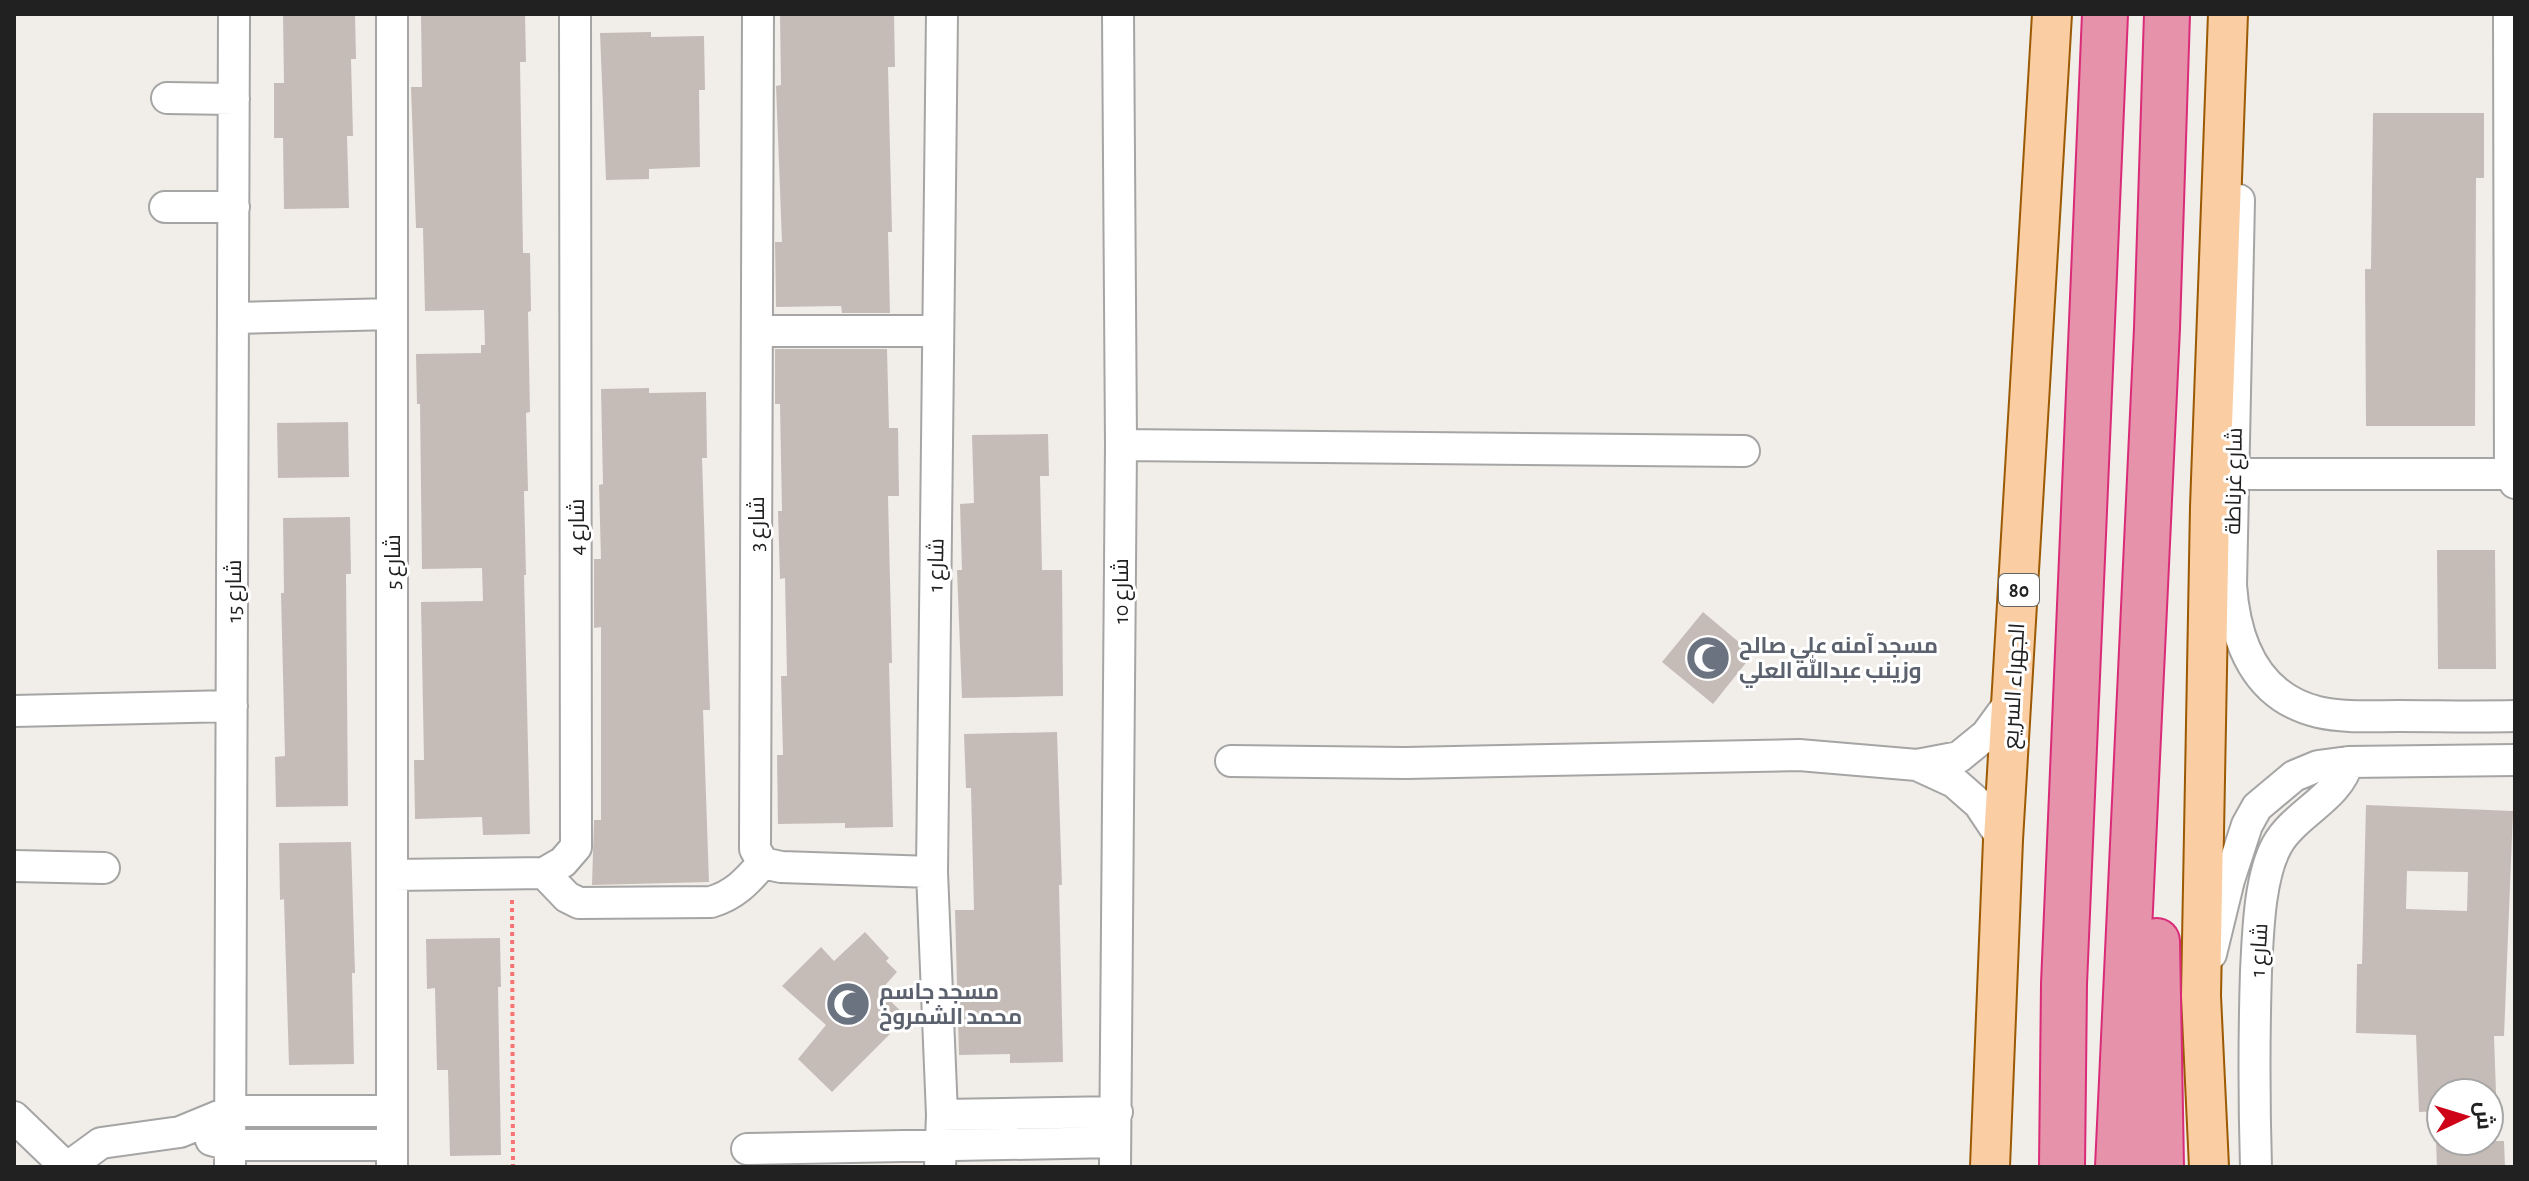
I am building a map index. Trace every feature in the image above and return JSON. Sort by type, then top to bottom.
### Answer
[{"type":"highway","points":[[2062,1167],[2067,922],[2105,14]]},
{"type":"highway","points":[[2118,1167],[2157,328],[2167,14]]},
{"type":"highway","points":[[2157,328],[2156,1007],[2161,1167]]},
{"type":"highway","points":[[2032,1167],[2040,1050],[2067,922]]},
{"type":"main road","name":"الجهراء السريع","points":[[1990,1167],[2003,840],[2052,14]]},
{"type":"main road","points":[[2209,1167],[2201,996],[2210,507],[2228,14]]},
{"type":"street","name":"شارع 15","points":[[230,1156],[234,14]]},
{"type":"street","name":"شارع 5","points":[[180,1132],[230,1156],[392,1156],[392,14]]},
{"type":"street","name":"شارع 4","points":[[544,873],[563,862],[576,847],[575,14]]},
{"type":"street","name":"شارع 3","points":[[758,14],[755,849],[763,863]]},
{"type":"street","name":"شارع 1","points":[[941,1156],[932,872],[942,14]]},
{"type":"street","name":"شارع 10","points":[[1115,1154],[1121,445],[1118,14]]},
{"type":"street","name":"شارع غرناطة","points":[[2243,14],[2231,585],[2233,616],[2242,641],[2265,682],[2279,695],[2319,712],[2352,716],[2515,716]]},
{"type":"street","points":[[2233,474],[2512,479],[2509,14]]},
{"type":"street","points":[[167,98],[234,99]]},
{"type":"street","points":[[165,207],[234,207]]},
{"type":"street","points":[[233,318],[392,314]]},
{"type":"street","points":[[757,331],[938,331]]},
{"type":"street","points":[[1121,445],[1744,451]]},
{"type":"street","points":[[1231,761],[1406,763],[1799,755],[1917,765],[1959,757],[1986,735],[2013,698]]},
{"type":"street","points":[[14,711],[232,706]]},
{"type":"street","points":[[2348,762],[2340,744],[2340,734],[2343,724],[2352,716]]},
{"type":"street","points":[[2201,996],[2233,866],[2247,825],[2257,807],[2282,785],[2306,770],[2348,762],[2515,760]]},
{"type":"street","name":"شارع 1","points":[[2256,1167],[2258,922],[2266,878],[2278,844],[2338,784],[2348,762]]},
{"type":"street","points":[[1917,765],[1954,782],[1979,804],[2003,840]]},
{"type":"street","points":[[392,875],[544,873],[567,897],[579,903],[711,902],[737,892],[763,863],[781,867],[932,872]]},
{"type":"street","points":[[14,866],[104,868]]},
{"type":"street","points":[[14,1117],[67,1167],[101,1143],[180,1132],[231,1111],[392,1111]]},
{"type":"street","points":[[942,1115],[1117,1112]]},
{"type":"street","points":[[747,1149],[845,1158],[1115,1154]]},
{"type":"path","points":[[512,873],[513,1167]]},
{"type":"building","points":[[283,14],[355,14],[356,59],[351,59],[353,136],[347,136],[349,208],[284,209],[283,138],[274,138],[274,83],[284,83]]},
{"type":"building","points":[[421,14],[525,14],[526,62],[520,62],[523,253],[530,253],[531,311],[528,312],[530,412],[526,413],[528,491],[524,491],[530,834],[483,835],[482,817],[415,819],[414,760],[424,760],[421,602],[483,601],[482,568],[422,569],[420,404],[417,404],[416,354],[481,353],[481,345],[485,345],[484,310],[425,311],[423,228],[416,228],[411,87],[422,87]]},
{"type":"building","points":[[780,14],[894,14],[895,67],[888,67],[892,232],[888,232],[890,313],[842,313],[841,306],[776,307],[775,242],[782,242],[776,86],[781,85]]},
{"type":"building","points":[[651,32],[651,37],[704,36],[705,90],[699,90],[700,167],[649,169],[649,179],[606,180],[600,33]]},
{"type":"building","points":[[2373,113],[2484,113],[2484,178],[2476,178],[2475,426],[2366,426],[2365,269],[2371,269]]},
{"type":"building","points":[[775,349],[887,349],[889,428],[898,428],[899,496],[888,496],[893,827],[845,828],[845,823],[778,824],[777,755],[783,755],[781,676],[787,676],[785,578],[780,579],[780,404],[775,404]]},
{"type":"building","points":[[649,388],[649,393],[706,392],[707,458],[702,458],[710,710],[703,710],[709,882],[592,885],[594,820],[601,820],[601,627],[594,628],[594,559],[601,559],[601,389]]},
{"type":"building","points":[[348,422],[349,477],[278,478],[277,423]]},
{"type":"building","points":[[1048,434],[1049,476],[1040,476],[1042,570],[1062,570],[1063,696],[962,698],[957,570],[962,570],[960,504],[974,503],[972,435]]},
{"type":"building","points":[[350,517],[351,574],[346,574],[348,806],[276,807],[275,757],[285,756],[281,593],[284,593],[283,518]]},
{"type":"building","points":[[2437,550],[2495,550],[2496,669],[2438,669]]},
{"type":"building","name":"مسجد آمنه علي صالح وزينب عبدالله العلي","points":[[1703,612],[1753,654],[1713,704],[1662,662]]},
{"type":"building","points":[[1057,732],[1063,1062],[1010,1063],[1010,1054],[959,1055],[955,910],[974,910],[971,788],[966,788],[964,734]]},
{"type":"building","points":[[2366,805],[2513,811],[2504,1036],[2494,1036],[2495,1077],[2425,1077],[2425,1112],[2419,1112],[2416,1035],[2356,1033],[2357,964],[2362,964]],"holes":[[[2407,871],[2468,872],[2467,911],[2406,909]]]},
{"type":"building","points":[[351,842],[354,1064],[289,1065],[284,899],[280,900],[279,843]]},
{"type":"building","name":"مسجد جاسم محمد الشمروخ","points":[[865,932],[889,958],[886,961],[897,972],[880,991],[907,1017],[832,1092],[798,1059],[826,1025],[782,986],[821,947],[834,961]]},
{"type":"building","points":[[500,938],[501,1155],[450,1156],[448,1070],[437,1070],[435,988],[427,989],[426,939]]},
{"type":"building","points":[[2437,1157],[2505,1157],[2505,1167],[2437,1167]]},
{"type":"place","name":"مسجد آمنه علي صالح وزينب عبدالله العلي","points":[[1708,658]]},
{"type":"place","name":"مسجد جاسم محمد الشمروخ","points":[[848,1004]]}]
